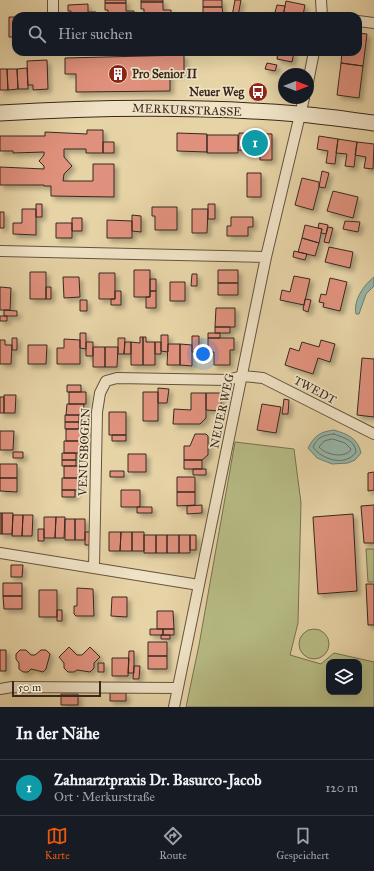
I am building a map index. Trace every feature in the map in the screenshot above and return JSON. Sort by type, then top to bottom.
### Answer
[{"type":"street","points":[[52,0],[53,12]]},
{"type":"street","points":[[321,0],[322,12]]},
{"type":"street","points":[[362,22],[374,23]]},
{"type":"street","points":[[311,68],[313,56]]},
{"type":"street","name":"NEUER WEG","points":[[174,707],[266,257],[302,104]]},
{"type":"street","name":"MERKURSTRASSE","points":[[0,113],[57,109],[139,108],[225,110],[299,114],[374,123]]},
{"type":"street","points":[[0,251],[266,257]]},
{"type":"street","name":"TWEDT","points":[[242,376],[263,378],[374,434]]},
{"type":"street","name":"VENUSBOGEN","points":[[94,567],[97,412],[100,393],[106,381],[117,378],[228,380],[242,376]]},
{"type":"street","points":[[0,553],[199,585]]},
{"type":"street","points":[[0,689],[12,687],[178,688]]},
{"type":"green space","points":[[235,442],[294,449],[301,503],[298,623],[290,655],[321,664],[326,660],[326,695],[362,695],[362,659],[374,662],[374,707],[186,707],[199,645]]},
{"type":"green space","points":[[366,549],[374,549],[374,582],[368,582]]},
{"type":"green space","points":[[314,629],[325,633],[329,644],[325,655],[314,659],[303,655],[299,644],[303,633]]},
{"type":"green space","points":[[334,653],[361,659],[327,659]]},
{"type":"water","points":[[374,277],[374,286],[366,294],[359,314],[356,314],[356,303],[360,293]]},
{"type":"water","points":[[334,430],[355,440],[361,453],[355,460],[348,463],[332,464],[317,458],[308,448],[318,435]]},
{"type":"building","points":[[105,0],[126,0],[126,3],[105,3]]},
{"type":"building","points":[[141,0],[163,0],[163,2],[141,2]]},
{"type":"building","points":[[203,0],[222,0],[222,7],[203,7]]},
{"type":"building","points":[[235,0],[241,0],[239,12],[233,12]]},
{"type":"building","points":[[286,1],[305,5],[304,12],[284,12]]},
{"type":"building","points":[[141,2],[163,2],[163,10],[171,10],[171,12],[144,12],[144,9],[141,9]]},
{"type":"building","points":[[105,3],[126,3],[126,11],[134,12],[108,12],[108,10],[105,10]]},
{"type":"building","points":[[88,4],[88,12],[68,11],[68,5]]},
{"type":"building","points":[[277,5],[285,6],[284,12],[275,12]]},
{"type":"building","points":[[203,7],[222,7],[223,12],[203,12]]},
{"type":"building","points":[[9,17],[12,17],[12,37],[9,37]]},
{"type":"building","points":[[362,33],[367,34],[363,66],[341,63],[342,56],[362,56]]},
{"type":"building","name":"Pro Senior II","points":[[184,56],[184,73],[170,73],[170,91],[76,92],[76,74],[65,74],[65,58]]},
{"type":"building","points":[[277,56],[293,56],[292,62],[277,59]]},
{"type":"building","points":[[47,60],[48,89],[33,90],[33,85],[28,85],[27,61]]},
{"type":"building","points":[[267,63],[277,65],[275,71],[265,69]]},
{"type":"building","points":[[341,63],[363,66],[359,98],[337,95]]},
{"type":"building","points":[[27,68],[28,89],[18,89],[17,69]]},
{"type":"building","points":[[0,69],[7,69],[8,90],[0,90]]},
{"type":"building","points":[[7,69],[17,69],[18,89],[8,90]]},
{"type":"building","points":[[87,130],[103,130],[103,153],[86,153],[86,149],[64,149],[64,157],[72,166],[64,174],[63,181],[93,181],[93,164],[114,164],[114,197],[51,196],[51,186],[0,185],[0,167],[44,169],[44,166],[39,161],[44,155],[44,152],[13,153],[13,151],[0,151],[0,136],[45,136],[45,132],[87,134]]},
{"type":"building","points":[[177,133],[207,134],[207,152],[177,151]]},
{"type":"building","points":[[239,133],[272,134],[272,160],[260,160],[260,151],[238,150]]},
{"type":"building","points":[[207,135],[238,135],[238,153],[207,153]]},
{"type":"building","points":[[319,136],[338,139],[335,164],[326,163],[328,151],[317,149]]},
{"type":"building","points":[[338,139],[357,142],[354,167],[345,166],[347,154],[336,153]]},
{"type":"building","points":[[103,142],[114,142],[114,153],[103,153]]},
{"type":"building","points":[[357,142],[374,144],[373,169],[364,168],[366,157],[355,155]]},
{"type":"building","points":[[322,171],[329,173],[325,188],[319,187]]},
{"type":"building","points":[[247,173],[261,173],[261,197],[247,197]]},
{"type":"building","points":[[302,178],[319,182],[313,210],[295,205]]},
{"type":"building","points":[[333,191],[358,197],[353,218],[327,211]]},
{"type":"building","points":[[36,204],[42,204],[42,217],[36,217]]},
{"type":"building","points":[[208,204],[215,204],[215,219],[208,219]]},
{"type":"building","points":[[152,207],[177,207],[177,230],[155,230],[155,216],[152,216]]},
{"type":"building","points":[[22,209],[36,209],[36,235],[13,234],[13,223],[22,223]]},
{"type":"building","points":[[192,209],[208,209],[207,233],[192,233]]},
{"type":"building","points":[[0,212],[4,212],[4,228],[0,228]]},
{"type":"building","points":[[132,215],[141,216],[141,232],[132,231]]},
{"type":"building","points":[[231,217],[253,217],[253,227],[248,227],[248,236],[227,236],[227,226],[231,226]]},
{"type":"building","points":[[72,218],[82,218],[82,231],[72,231]]},
{"type":"building","points":[[107,220],[132,221],[132,238],[107,238]]},
{"type":"building","points":[[345,221],[360,222],[358,232],[343,229]]},
{"type":"building","points":[[56,223],[72,223],[72,238],[56,238]]},
{"type":"building","points":[[319,223],[328,225],[326,234],[321,233],[322,229],[318,228]]},
{"type":"building","points":[[305,225],[322,229],[319,243],[302,238]]},
{"type":"building","points":[[328,227],[333,228],[329,243],[324,242]]},
{"type":"building","points":[[302,238],[319,243],[315,256],[298,252]]},
{"type":"building","points":[[329,247],[353,252],[350,268],[325,262]]},
{"type":"building","points":[[294,251],[307,254],[305,260],[293,257]]},
{"type":"building","points":[[134,270],[150,270],[150,297],[134,297]]},
{"type":"building","points":[[218,270],[238,270],[238,283],[218,283]]},
{"type":"building","points":[[30,272],[46,272],[46,299],[30,299]]},
{"type":"building","points":[[99,273],[115,273],[115,299],[99,299]]},
{"type":"building","points":[[192,274],[197,274],[197,286],[191,286]]},
{"type":"building","points":[[294,276],[310,279],[304,305],[280,300],[282,290],[290,292]]},
{"type":"building","points":[[63,277],[79,277],[80,297],[64,298]]},
{"type":"building","points":[[330,278],[347,282],[340,311],[323,307],[324,303],[319,302],[321,294],[326,295]]},
{"type":"building","points":[[150,279],[156,279],[156,291],[150,291]]},
{"type":"building","points":[[170,282],[185,282],[185,301],[170,301]]},
{"type":"building","points":[[218,283],[238,283],[238,295],[218,295]]},
{"type":"building","points":[[0,287],[11,288],[10,310],[0,310]]},
{"type":"building","points":[[46,287],[51,287],[51,299],[46,299]]},
{"type":"building","points":[[115,291],[121,291],[121,305],[111,305],[111,299],[115,299]]},
{"type":"building","points":[[150,291],[156,291],[156,308],[146,308],[146,297],[150,297]]},
{"type":"building","points":[[305,299],[311,300],[308,312],[303,310]]},
{"type":"building","points":[[80,300],[87,300],[87,311],[80,311]]},
{"type":"building","points":[[216,308],[235,308],[235,327],[215,327]]},
{"type":"building","points":[[4,310],[17,311],[17,316],[4,316]]},
{"type":"building","points":[[0,316],[7,316],[7,321],[0,321]]},
{"type":"building","points":[[215,327],[230,327],[230,333],[215,333]]},
{"type":"building","points":[[80,333],[86,333],[86,349],[80,348]]},
{"type":"building","points":[[208,333],[220,333],[220,338],[208,338]]},
{"type":"building","points":[[161,335],[168,335],[168,352],[161,351]]},
{"type":"building","points":[[192,336],[199,336],[199,352],[192,352]]},
{"type":"building","points":[[140,337],[143,337],[143,365],[131,365],[131,342],[140,343]]},
{"type":"building","points":[[143,337],[146,337],[146,342],[155,342],[155,365],[143,365]]},
{"type":"building","points":[[12,338],[17,338],[17,350],[12,350]]},
{"type":"building","points":[[118,338],[125,338],[124,354],[118,354]]},
{"type":"building","points":[[208,338],[234,338],[234,350],[230,350],[230,365],[214,365],[214,352],[208,352]]},
{"type":"building","points":[[64,339],[80,340],[80,364],[57,364],[57,348],[64,348]]},
{"type":"building","points":[[0,340],[5,340],[5,345],[12,345],[11,364],[0,364]]},
{"type":"building","points":[[321,340],[335,344],[330,362],[318,358],[313,374],[285,365],[290,348],[299,351],[302,342],[319,347]]},
{"type":"building","points":[[86,342],[93,342],[93,356],[86,356]]},
{"type":"building","points":[[125,342],[131,342],[131,354],[124,354]]},
{"type":"building","points":[[155,342],[161,342],[161,354],[155,354]]},
{"type":"building","points":[[168,344],[180,344],[180,365],[167,365]]},
{"type":"building","points":[[180,344],[192,345],[192,366],[180,365]]},
{"type":"building","points":[[28,345],[47,345],[46,364],[28,364]]},
{"type":"building","points":[[93,347],[105,347],[105,367],[93,367]]},
{"type":"building","points":[[105,347],[118,347],[117,367],[105,367]]},
{"type":"building","points":[[362,358],[374,359],[374,417],[357,415]]},
{"type":"building","points":[[67,385],[81,385],[81,392],[67,392]]},
{"type":"building","points":[[158,388],[169,389],[167,403],[158,403]]},
{"type":"building","points":[[69,392],[86,392],[86,404],[69,404]]},
{"type":"building","points":[[143,392],[158,392],[158,421],[143,421]]},
{"type":"building","points":[[191,393],[206,393],[206,418],[200,424],[173,424],[174,409],[191,410]]},
{"type":"building","points":[[206,393],[221,393],[221,411],[206,410]]},
{"type":"building","points":[[4,395],[16,395],[15,413],[4,413]]},
{"type":"building","points":[[0,397],[4,397],[4,413],[0,413]]},
{"type":"building","points":[[284,399],[289,400],[288,414],[282,414]]},
{"type":"building","points":[[67,404],[84,404],[83,415],[66,415]]},
{"type":"building","points":[[262,404],[281,407],[276,433],[257,430]]},
{"type":"building","points":[[109,412],[126,412],[126,435],[109,435]]},
{"type":"building","points":[[65,415],[79,415],[79,422],[65,422]]},
{"type":"building","points":[[65,422],[79,422],[79,429],[65,429]]},
{"type":"building","points":[[66,429],[84,429],[84,441],[66,441]]},
{"type":"building","points":[[0,431],[14,431],[13,450],[0,450]]},
{"type":"building","points":[[195,434],[206,434],[208,436],[208,455],[202,460],[184,460],[184,446],[190,446]]},
{"type":"building","points":[[112,435],[126,435],[126,441],[112,441]]},
{"type":"building","points":[[64,441],[82,441],[82,453],[64,453]]},
{"type":"building","points":[[13,452],[23,452],[23,458],[13,458]]},
{"type":"building","points":[[62,453],[76,453],[76,460],[62,460]]},
{"type":"building","points":[[128,454],[146,454],[146,472],[128,472]]},
{"type":"building","points":[[62,460],[76,460],[76,466],[62,466]]},
{"type":"building","points":[[184,460],[202,460],[202,469],[184,469]]},
{"type":"building","points":[[0,464],[17,464],[17,478],[0,478]]},
{"type":"building","points":[[64,466],[81,466],[81,478],[64,478]]},
{"type":"building","points":[[193,469],[206,469],[206,475],[193,475]]},
{"type":"building","points":[[110,471],[124,471],[124,477],[110,477]]},
{"type":"building","points":[[374,472],[374,490],[368,491],[368,473]]},
{"type":"building","points":[[177,477],[195,477],[195,492],[177,492]]},
{"type":"building","points":[[0,478],[17,478],[17,492],[0,491]]},
{"type":"building","points":[[62,478],[80,478],[79,490],[62,490]]},
{"type":"building","points":[[62,490],[75,490],[75,497],[62,497]]},
{"type":"building","points":[[121,490],[140,490],[140,507],[121,507]]},
{"type":"building","points":[[177,492],[195,492],[195,505],[177,506]]},
{"type":"building","points":[[202,505],[202,513],[187,514],[187,506]]},
{"type":"building","points":[[374,505],[374,543],[364,543],[361,506]]},
{"type":"building","points":[[137,507],[152,507],[152,513],[137,513]]},
{"type":"building","points":[[0,513],[2,513],[2,534],[0,534]]},
{"type":"building","points":[[2,513],[13,513],[12,534],[2,534]]},
{"type":"building","points":[[353,514],[357,591],[318,594],[313,517]]},
{"type":"building","points":[[13,515],[23,515],[22,536],[12,536]]},
{"type":"building","points":[[23,515],[33,515],[32,536],[22,536]]},
{"type":"building","points":[[44,517],[56,517],[55,538],[44,538]]},
{"type":"building","points":[[56,517],[65,517],[64,538],[55,538]]},
{"type":"building","points":[[65,519],[75,519],[75,540],[65,540]]},
{"type":"building","points":[[75,519],[85,519],[85,540],[75,540]]},
{"type":"building","points":[[38,529],[44,529],[44,541],[38,541]]},
{"type":"building","points":[[85,532],[90,532],[90,545],[85,545]]},
{"type":"building","points":[[109,532],[121,532],[120,551],[109,551]]},
{"type":"building","points":[[121,532],[132,532],[132,551],[120,551]]},
{"type":"building","points":[[132,532],[144,532],[144,551],[132,551]]},
{"type":"building","points":[[144,535],[156,535],[156,553],[144,553]]},
{"type":"building","points":[[156,535],[167,535],[167,553],[156,553]]},
{"type":"building","points":[[167,535],[179,535],[179,553],[167,553]]},
{"type":"building","points":[[179,535],[190,535],[190,553],[179,553]]},
{"type":"building","points":[[190,535],[196,535],[196,550],[190,550]]},
{"type":"building","points":[[11,565],[23,565],[22,577],[11,577]]},
{"type":"building","points":[[3,583],[22,583],[22,596],[3,596]]},
{"type":"building","points":[[366,584],[374,584],[374,625],[368,625]]},
{"type":"building","points":[[77,588],[93,589],[94,616],[76,616],[74,614],[74,606],[77,606]]},
{"type":"building","points":[[39,590],[57,590],[57,617],[39,617]]},
{"type":"building","points":[[3,596],[22,596],[22,609],[4,609]]},
{"type":"building","points":[[112,597],[127,597],[127,617],[111,616]]},
{"type":"building","points":[[57,610],[62,610],[62,621],[57,621]]},
{"type":"building","points":[[157,611],[173,611],[174,629],[157,629]]},
{"type":"building","points":[[150,629],[163,629],[163,635],[150,635]]},
{"type":"building","points":[[163,629],[174,629],[174,635],[163,635]]},
{"type":"building","points":[[161,635],[170,635],[170,639],[161,639]]},
{"type":"building","points":[[148,642],[167,642],[167,656],[148,656]]},
{"type":"building","points":[[69,647],[77,655],[82,655],[90,647],[100,657],[94,663],[94,668],[90,672],[77,670],[74,672],[68,672],[64,668],[64,663],[59,657]]},
{"type":"building","points":[[0,650],[6,650],[6,671],[0,671]]},
{"type":"building","points":[[20,650],[26,650],[31,655],[35,655],[41,650],[46,650],[50,654],[46,669],[43,672],[31,669],[28,672],[23,672],[19,669],[19,663],[16,659],[16,654]]},
{"type":"building","points":[[129,651],[134,651],[134,673],[128,673]]},
{"type":"building","points":[[148,656],[167,656],[167,669],[148,669]]},
{"type":"building","points":[[112,658],[129,658],[128,676],[112,676]]},
{"type":"building","points":[[98,663],[104,663],[104,672],[98,672]]},
{"type":"building","points":[[134,666],[140,666],[139,679],[133,679]]},
{"type":"building","points":[[110,693],[126,693],[126,701],[110,701]]},
{"type":"building","points":[[61,694],[78,694],[78,705],[61,705]]},
{"type":"place","name":"Pro Senior II","points":[[118,74]]},
{"type":"place","name":"Neuer Weg","points":[[258,92]]},
{"type":"place","name":"Zahnarztpraxis Dr. Basurco-Jacob","points":[[255,143]]}]
